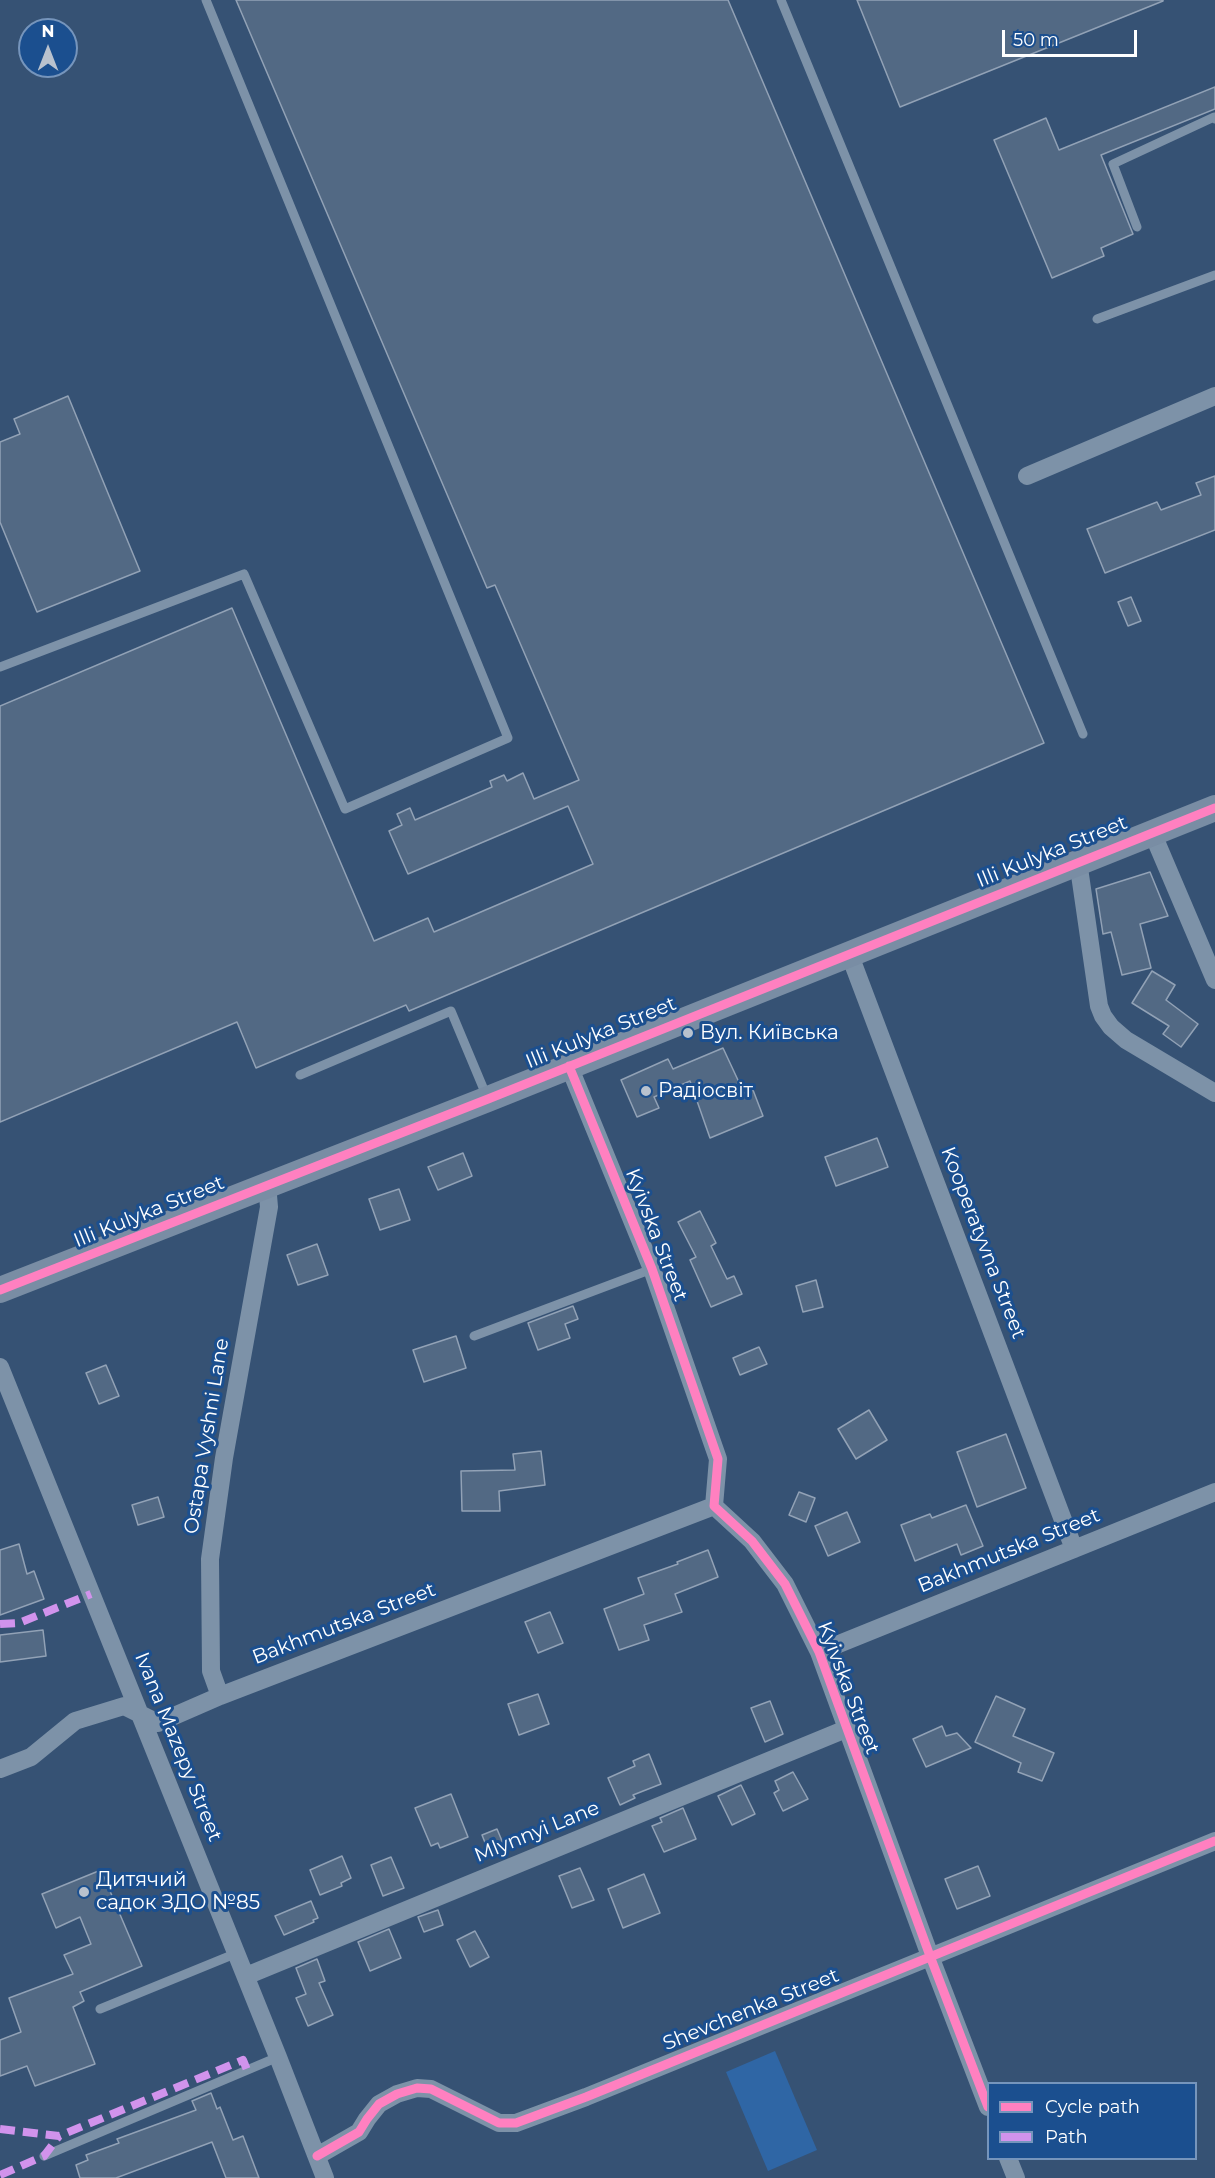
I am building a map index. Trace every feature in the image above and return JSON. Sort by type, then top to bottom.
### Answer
[{"type":"street","points":[[1028,476],[1215,396]]},
{"type":"street","name":"Illi Kulyka Street","points":[[0,1290],[488,1099],[1215,808]]},
{"type":"street","points":[[1152,832],[1215,980]]},
{"type":"street","points":[[1078,861],[1103,1016],[1111,1028],[1126,1040],[1215,1093]]},
{"type":"street","name":"Kooperatyvna Street","points":[[849,953],[1074,1549]]},
{"type":"street","name":"Kyivska Street","points":[[568,1066],[652,1269],[718,1459],[714,1506],[752,1541],[784,1584],[819,1652],[987,2104]]},
{"type":"street","name":"Ostapa Vyshni Lane","points":[[220,1696],[211,1671],[210,1559],[224,1458],[269,1207],[267,1184]]},
{"type":"street","name":"Ivana Mazepy Street","points":[[0,1367],[237,1953],[325,2178]]},
{"type":"street","name":"Bakhmutska Street","points":[[819,1652],[1215,1492]]},
{"type":"street","name":"Bakhmutska Street","points":[[0,1769],[31,1756],[75,1722],[124,1706],[158,1723],[220,1696],[714,1506]]},
{"type":"street","name":"Mlynnyi Lane","points":[[246,1976],[846,1729]]},
{"type":"street","name":"Shevchenka Street","points":[[317,2156],[359,2132],[379,2104],[397,2094],[417,2088],[431,2089],[499,2123],[516,2123],[586,2097],[1215,1841]]},
{"type":"street","points":[[1009,2160],[1016,2178]]},
{"type":"lane","points":[[0,667],[244,574],[345,809],[508,738],[206,0]]},
{"type":"lane","points":[[781,0],[1083,734]]},
{"type":"lane","points":[[1137,227],[1113,164],[1215,118]]},
{"type":"lane","points":[[1096,318],[1215,275]]},
{"type":"lane","points":[[300,1075],[451,1011],[488,1099]]},
{"type":"lane","points":[[474,1336],[652,1269]]},
{"type":"lane","points":[[100,2009],[237,1953]]},
{"type":"lane","points":[[44,2156],[278,2057]]},
{"type":"shaded area","points":[[775,2051],[817,2150],[768,2171],[726,2072]]},
{"type":"building","points":[[236,0],[728,0],[1044,743],[409,1011],[406,1005],[256,1068],[237,1022],[0,1122],[0,706],[232,608],[374,941],[428,918],[434,932],[593,864],[568,806],[408,874],[389,831],[402,825],[397,814],[410,808],[415,820],[492,787],[490,781],[504,775],[507,781],[523,773],[534,799],[579,780],[495,585],[487,588]]},
{"type":"building","points":[[857,0],[1163,0],[1163,1],[900,107]]},
{"type":"building","points":[[1215,87],[1215,109],[1101,155],[1133,234],[1101,248],[1104,256],[1052,278],[994,140],[1046,118],[1059,150]]},
{"type":"building","points":[[68,396],[140,571],[37,612],[0,522],[0,442],[20,434],[14,419]]},
{"type":"building","points":[[1215,476],[1215,530],[1105,573],[1087,529],[1157,502],[1161,510],[1201,495],[1196,483]]},
{"type":"building","points":[[1131,597],[1141,621],[1128,626],[1118,602]]},
{"type":"building","points":[[1150,872],[1168,916],[1140,924],[1151,968],[1122,975],[1111,932],[1103,934],[1096,889]]},
{"type":"building","points":[[1152,971],[1175,985],[1166,1000],[1198,1024],[1181,1047],[1163,1034],[1169,1026],[1132,1003]]},
{"type":"building","points":[[723,1048],[744,1093],[753,1090],[763,1116],[710,1138],[690,1081],[654,1097],[659,1108],[637,1117],[621,1080],[668,1059],[673,1069]]},
{"type":"building","points":[[877,1138],[888,1167],[836,1186],[825,1157]]},
{"type":"building","points":[[463,1153],[472,1176],[438,1190],[428,1167]]},
{"type":"building","points":[[399,1189],[410,1220],[380,1230],[369,1199]]},
{"type":"building","points":[[700,1211],[716,1243],[711,1246],[727,1279],[734,1276],[742,1294],[711,1307],[690,1260],[696,1257],[678,1222]]},
{"type":"building","points":[[317,1244],[328,1275],[298,1285],[287,1255]]},
{"type":"building","points":[[816,1280],[823,1307],[803,1312],[796,1286]]},
{"type":"building","points":[[573,1306],[578,1319],[565,1324],[570,1338],[538,1350],[528,1323]]},
{"type":"building","points":[[456,1336],[466,1368],[424,1382],[413,1350]]},
{"type":"building","points":[[759,1347],[767,1364],[740,1375],[733,1358]]},
{"type":"building","points":[[106,1365],[119,1396],[99,1404],[86,1373]]},
{"type":"building","points":[[869,1410],[887,1440],[856,1459],[838,1429]]},
{"type":"building","points":[[1006,1434],[1026,1488],[977,1507],[957,1452]]},
{"type":"building","points":[[541,1451],[545,1485],[499,1491],[500,1511],[462,1511],[461,1471],[515,1470],[513,1454]]},
{"type":"building","points":[[799,1492],[815,1498],[806,1522],[789,1515]]},
{"type":"building","points":[[158,1497],[164,1517],[138,1525],[132,1505]]},
{"type":"building","points":[[966,1505],[983,1546],[961,1555],[957,1544],[915,1561],[901,1525],[930,1514],[932,1518]]},
{"type":"building","points":[[847,1512],[860,1542],[828,1556],[815,1526]]},
{"type":"building","points":[[19,1544],[27,1574],[34,1571],[44,1599],[0,1615],[0,1550]]},
{"type":"building","points":[[708,1550],[718,1577],[675,1594],[682,1612],[644,1625],[649,1640],[619,1650],[604,1609],[644,1594],[638,1578],[678,1564],[677,1562]]},
{"type":"building","points":[[550,1612],[563,1643],[538,1653],[525,1622]]},
{"type":"building","points":[[43,1630],[46,1656],[0,1662],[0,1635]]},
{"type":"building","points":[[538,1694],[549,1724],[519,1735],[508,1704]]},
{"type":"building","points":[[996,1696],[1025,1709],[1013,1736],[1054,1753],[1042,1781],[1018,1772],[1021,1763],[975,1742]]},
{"type":"building","points":[[770,1701],[783,1734],[765,1742],[751,1708]]},
{"type":"building","points":[[942,1726],[946,1736],[957,1733],[971,1748],[926,1767],[913,1739]]},
{"type":"building","points":[[649,1754],[661,1784],[633,1795],[635,1798],[620,1805],[608,1778],[635,1766],[633,1761]]},
{"type":"building","points":[[793,1772],[808,1799],[783,1811],[774,1793],[779,1790],[775,1781]]},
{"type":"building","points":[[741,1785],[755,1814],[732,1825],[718,1796]]},
{"type":"building","points":[[451,1794],[468,1837],[440,1848],[438,1843],[431,1846],[415,1808]]},
{"type":"building","points":[[683,1808],[696,1839],[664,1852],[652,1826],[662,1822],[660,1818]]},
{"type":"building","points":[[497,1829],[505,1848],[490,1855],[482,1835]]},
{"type":"building","points":[[342,1856],[351,1878],[341,1883],[342,1886],[320,1895],[310,1870]]},
{"type":"building","points":[[391,1857],[404,1888],[383,1896],[371,1865]]},
{"type":"building","points":[[978,1866],[990,1896],[957,1909],[945,1879]]},
{"type":"building","points":[[580,1868],[594,1900],[572,1908],[559,1876]]},
{"type":"building","points":[[101,1870],[142,1966],[80,1992],[84,2001],[73,2007],[95,2064],[35,2086],[27,2066],[0,2076],[0,2040],[21,2032],[9,1998],[73,1974],[64,1955],[91,1944],[80,1917],[56,1928],[42,1894]]},
{"type":"building","points":[[644,1874],[660,1913],[623,1928],[608,1889]]},
{"type":"building","points":[[311,1901],[318,1918],[284,1935],[275,1916]]},
{"type":"building","points":[[438,1910],[443,1925],[424,1932],[418,1917]]},
{"type":"building","points":[[389,1929],[401,1958],[370,1971],[358,1942]]},
{"type":"building","points":[[475,1931],[489,1957],[470,1967],[457,1940]]},
{"type":"building","points":[[317,1959],[325,1981],[319,1983],[333,2015],[308,2026],[296,1998],[306,1994],[296,1968]]},
{"type":"building","points":[[211,2093],[217,2109],[220,2107],[233,2140],[243,2136],[259,2178],[226,2178],[212,2142],[116,2178],[80,2178],[76,2165],[88,2160],[86,2155],[119,2143],[117,2139],[196,2110],[192,2101]]},
{"type":"marked path","points":[[0,1624],[19,1623],[91,1594]]},
{"type":"marked path","points":[[0,2129],[59,2136],[243,2060],[247,2070]]},
{"type":"marked path","points":[[0,2175],[44,2156],[59,2136]]},
{"type":"cycle path","points":[[0,1290],[488,1099],[1215,808]]},
{"type":"cycle path","points":[[569,1066],[652,1269],[718,1459],[714,1506],[752,1541],[785,1584],[819,1652],[987,2104]]},
{"type":"cycle path","points":[[317,2156],[359,2132],[379,2104],[397,2094],[417,2088],[431,2089],[499,2123],[516,2123],[586,2097],[1215,1841]]},
{"type":"place","name":"Вул. Київська","points":[[688,1033]]},
{"type":"place","name":"Радіосвіт","points":[[646,1091]]},
{"type":"place","name":"Дитячий садок ЗДО №85","points":[[84,1892]]}]
